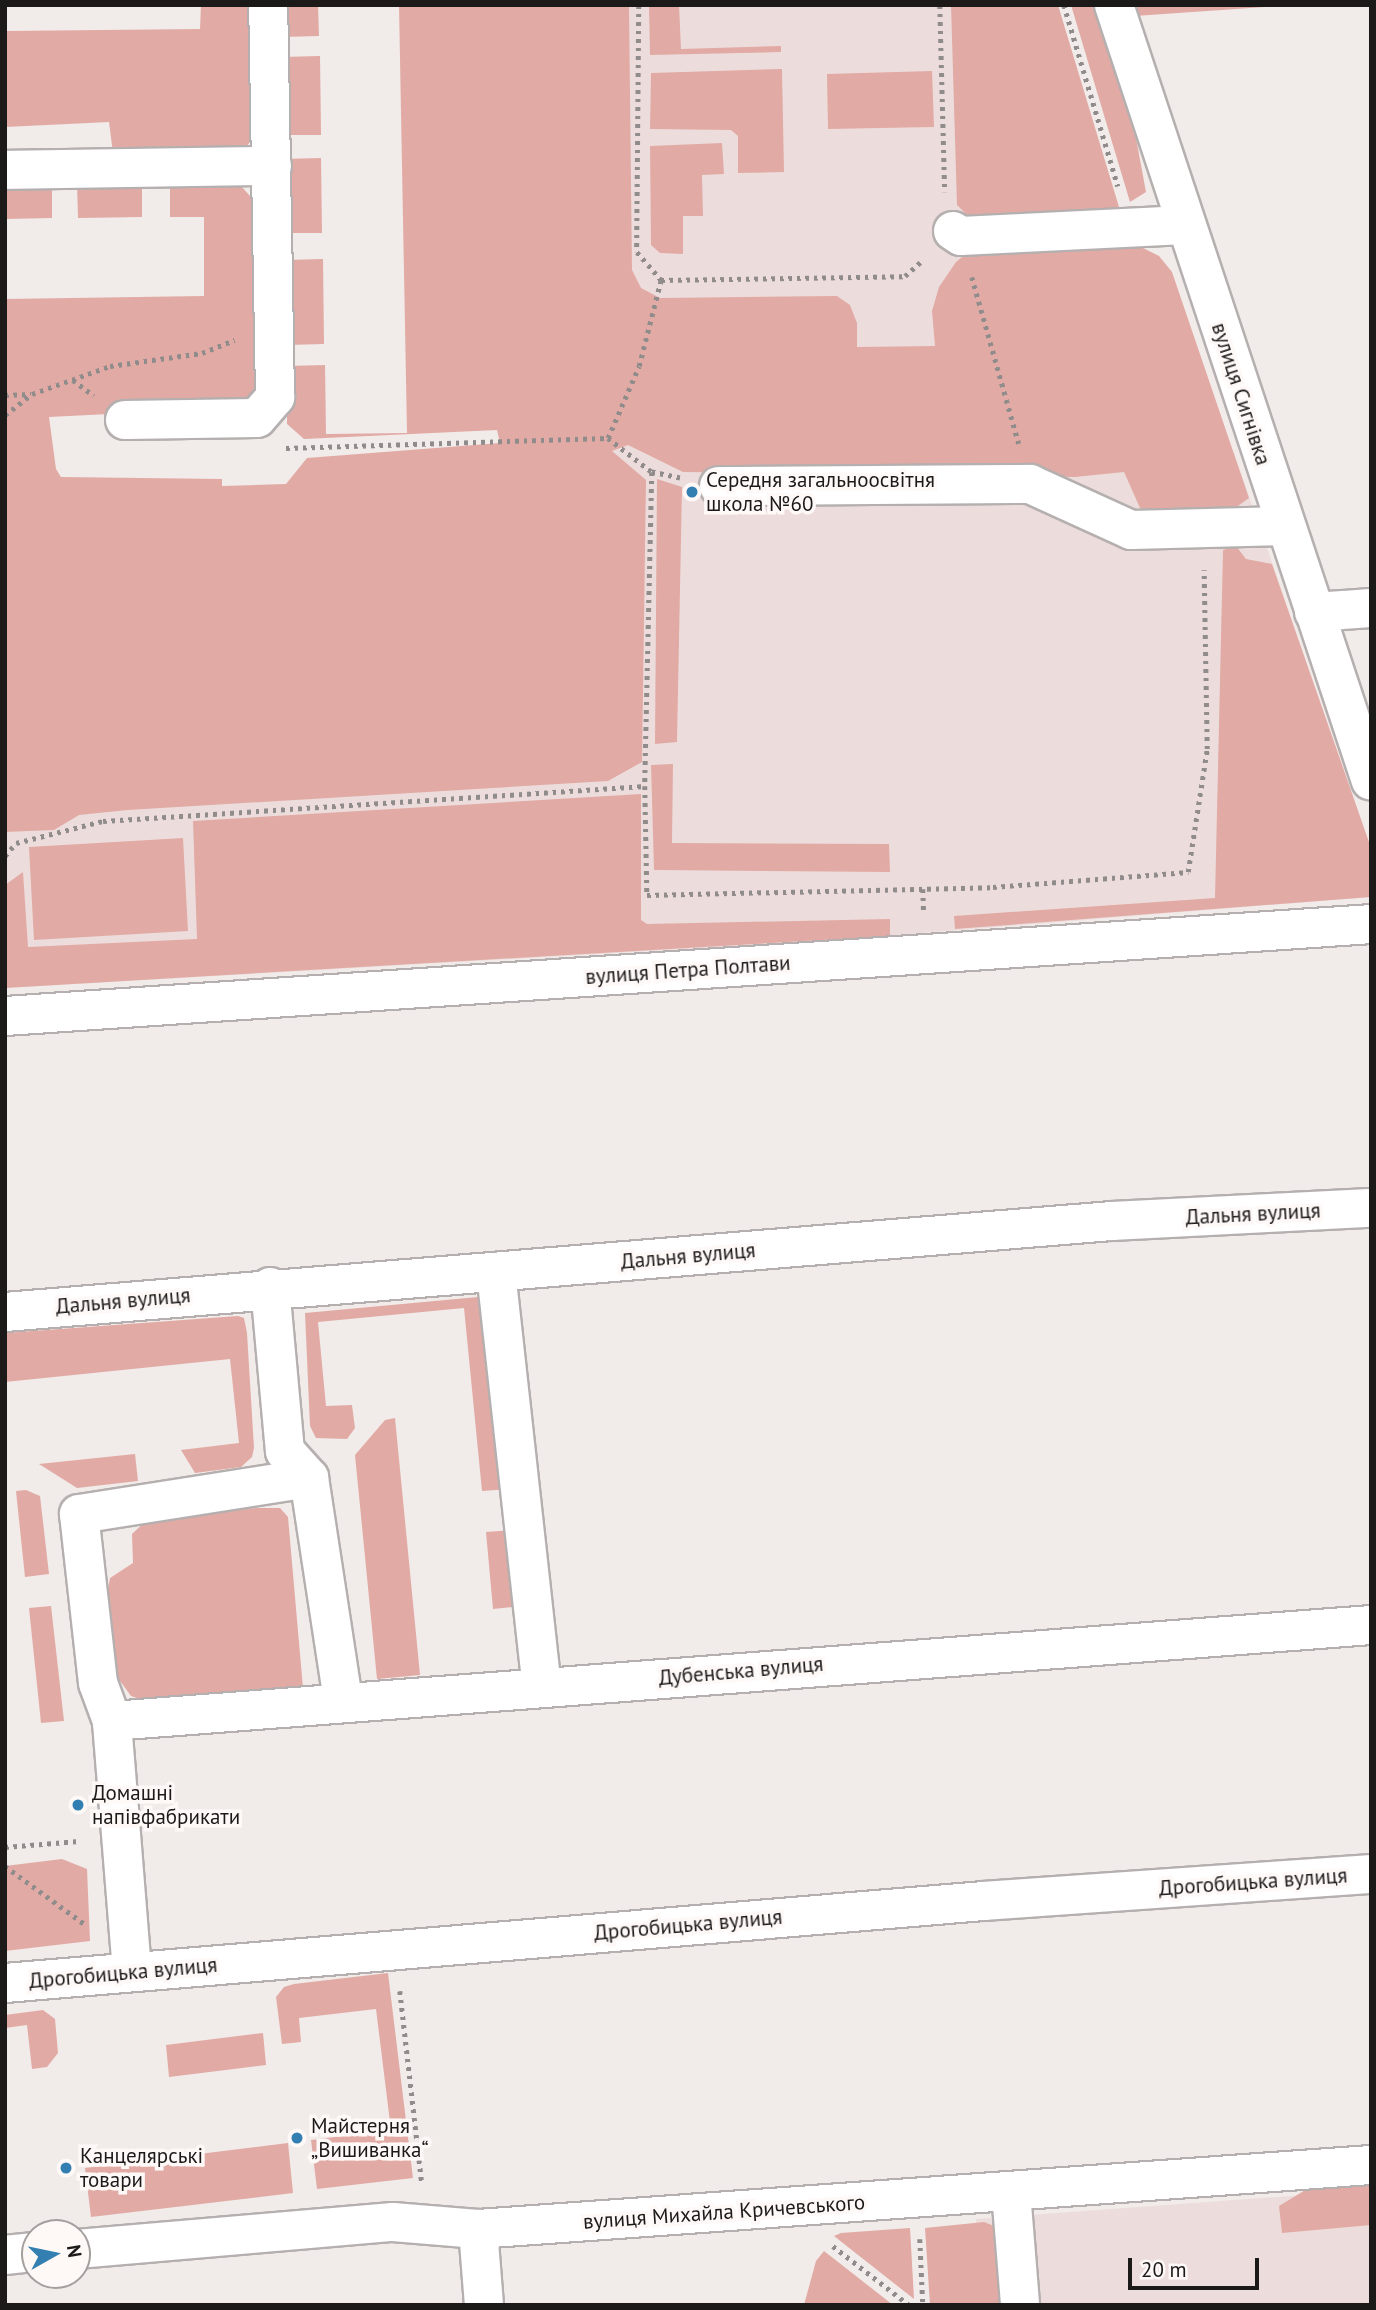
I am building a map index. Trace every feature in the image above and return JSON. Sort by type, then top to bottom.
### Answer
[{"type":"street","points":[[125,420],[257,418],[275,397],[268,5]]},
{"type":"street","name":"вулиця Сигнівка","points":[[1114,5],[1371,781]]},
{"type":"street","points":[[5,170],[272,166]]},
{"type":"street","points":[[957,234],[1185,225]]},
{"type":"street","points":[[719,486],[1030,484],[1131,530],[1286,526]]},
{"type":"street","points":[[1314,612],[1371,608]]},
{"type":"street","name":"вулиця Петра Полтави","points":[[5,1016],[1371,924]]},
{"type":"street","name":"Дальня вулиця","points":[[5,1312],[270,1287],[496,1272],[1111,1221],[1371,1208]]},
{"type":"street","points":[[496,1272],[542,1687]]},
{"type":"street","points":[[270,1287],[285,1451],[309,1478],[343,1701]]},
{"type":"street","points":[[131,1965],[112,1721],[98,1684],[79,1514],[309,1478]]},
{"type":"street","name":"Дубенська вулиця","points":[[112,1721],[343,1701],[1371,1625]]},
{"type":"street","name":"Дрогобицька вулиця","points":[[5,1983],[131,1965],[1371,1874]]},
{"type":"street","name":"вулиця Михайла Кричевського","points":[[91,2248],[393,2222],[478,2229],[1371,2165]]},
{"type":"street","points":[[1011,2192],[1020,2305]]},
{"type":"street","points":[[478,2229],[484,2305]]},
{"type":"path","points":[[639,5],[637,251],[661,280]]},
{"type":"path","points":[[940,5],[943,183],[1030,484]]},
{"type":"path","points":[[661,280],[905,276],[957,234]]},
{"type":"path","points":[[608,438],[639,366],[661,280]]},
{"type":"path","points":[[5,395],[32,394],[110,366],[202,353],[274,321]]},
{"type":"path","points":[[5,415],[32,394]]},
{"type":"path","points":[[257,418],[267,448],[608,438],[652,472],[719,486]]},
{"type":"path","points":[[652,472],[645,786],[647,895],[993,887],[1188,872],[1207,749],[1204,563],[1211,528]]},
{"type":"path","points":[[5,856],[16,843],[103,821],[645,786]]},
{"type":"path","points":[[5,1847],[122,1837]]},
{"type":"path","points":[[5,1866],[131,1965]]},
{"type":"path","points":[[399,1979],[423,2192]]},
{"type":"path","points":[[918,2198],[923,2305]]},
{"type":"shaded area","points":[[201,5],[258,5],[258,133],[244,149],[114,161],[109,122],[5,127],[5,31],[200,29]]},
{"type":"shaded area","points":[[280,5],[318,5],[319,36],[281,37]]},
{"type":"shaded area","points":[[399,5],[629,5],[632,270],[641,288],[660,298],[837,296],[850,305],[857,323],[857,347],[935,346],[932,311],[939,287],[956,262],[978,244],[1139,246],[1159,256],[1172,272],[1249,498],[1235,508],[1160,520],[1140,508],[1124,472],[1075,477],[683,472],[628,445],[612,451],[646,480],[642,762],[608,781],[128,810],[79,815],[54,830],[5,832],[5,299],[204,296],[204,217],[170,217],[170,181],[220,181],[241,186],[258,205],[264,397],[249,407],[49,417],[56,469],[61,477],[222,479],[222,486],[286,484],[307,458],[500,443],[497,430],[304,439],[287,424],[287,366],[325,365],[326,434],[407,433]]},
{"type":"shaded area","name":"Середня загальноосвітня школа №60","points":[[524,5],[1045,5],[1187,449],[1234,453],[1371,848],[1370,897],[809,942],[5,988],[5,502],[286,484],[543,474]]},
{"type":"shaded area","points":[[649,5],[679,5],[681,49],[781,46],[781,52],[650,55]]},
{"type":"shaded area","points":[[951,5],[1058,5],[1119,207],[1112,213],[969,217],[957,205]]},
{"type":"shaded area","points":[[1071,5],[1095,5],[1136,138],[1146,192],[1130,202]]},
{"type":"shaded area","points":[[1138,5],[1281,5],[1281,6],[1135,16]]},
{"type":"shaded area","points":[[320,56],[321,135],[282,135],[281,57]]},
{"type":"shaded area","points":[[782,69],[784,172],[738,173],[738,136],[731,130],[650,129],[651,73]]},
{"type":"shaded area","points":[[932,71],[934,127],[828,129],[827,74]]},
{"type":"shaded area","points":[[722,143],[724,174],[702,175],[703,216],[683,216],[683,254],[660,253],[651,245],[650,146]]},
{"type":"shaded area","points":[[321,158],[322,233],[285,233],[283,159]]},
{"type":"shaded area","points":[[142,181],[142,217],[78,218],[77,182]]},
{"type":"shaded area","points":[[5,183],[52,183],[52,218],[5,219]]},
{"type":"shaded area","points":[[323,259],[324,344],[287,345],[285,260]]},
{"type":"shaded area","points":[[657,479],[682,487],[677,742],[655,744]]},
{"type":"shaded area","points":[[1236,546],[1246,559],[1272,564],[1371,848],[1371,897],[955,929],[954,916],[1215,898],[1223,550]]},
{"type":"shaded area","points":[[673,764],[672,843],[889,844],[890,872],[654,870],[651,765]]},
{"type":"shaded area","points":[[641,794],[641,920],[647,924],[890,919],[890,936],[5,988],[5,885],[23,872],[28,947],[197,939],[193,821]]},
{"type":"shaded area","points":[[183,838],[188,931],[34,940],[29,847]]},
{"type":"shaded area","points":[[478,1297],[487,1299],[509,1489],[482,1491],[464,1308],[318,1322],[326,1406],[352,1405],[355,1428],[347,1439],[316,1438],[310,1426],[305,1313]]},
{"type":"shaded area","points":[[238,1316],[244,1318],[247,1333],[254,1448],[252,1457],[241,1467],[195,1473],[181,1450],[239,1443],[230,1359],[5,1382],[5,1333]]},
{"type":"shaded area","points":[[395,1418],[420,1675],[377,1679],[355,1455],[385,1420]]},
{"type":"shaded area","points":[[135,1454],[138,1481],[77,1488],[39,1464]]},
{"type":"shaded area","points":[[26,1490],[40,1496],[49,1574],[25,1577],[16,1491]]},
{"type":"shaded area","points":[[280,1508],[288,1517],[303,1688],[161,1706],[131,1696],[118,1678],[107,1593],[110,1578],[133,1563],[132,1534],[150,1517]]},
{"type":"shaded area","points":[[514,1530],[521,1606],[493,1609],[486,1532]]},
{"type":"shaded area","points":[[51,1606],[64,1721],[41,1723],[29,1608]]},
{"type":"shaded area","points":[[62,1859],[87,1869],[90,1941],[5,1951],[5,1866]]},
{"type":"shaded area","points":[[388,1973],[413,2178],[317,2189],[311,2140],[391,2130],[376,2009],[299,2018],[301,2042],[282,2044],[276,1997],[284,1987],[294,1984]]},
{"type":"shaded area","points":[[43,2010],[55,2019],[58,2053],[47,2067],[32,2069],[27,2025],[5,2028],[5,2015]]},
{"type":"shaded area","points":[[263,2033],[266,2065],[169,2077],[166,2045]]},
{"type":"shaded area","points":[[288,2143],[293,2193],[91,2217],[85,2168]]},
{"type":"shaded area","points":[[1371,2185],[1371,2225],[1282,2233],[1279,2206],[1307,2189]]},
{"type":"shaded area","points":[[1371,2190],[1371,2305],[983,2305],[976,2219]]},
{"type":"shaded area","points":[[984,2222],[994,2226],[1000,2305],[930,2305],[925,2228]]},
{"type":"shaded area","points":[[910,2228],[914,2299],[834,2236],[841,2233]]},
{"type":"shaded area","points":[[824,2251],[893,2305],[804,2305],[816,2261]]},
{"type":"place","name":"Середня загальноосвітня школа №60","points":[[692,492]]},
{"type":"place","name":"Домашні напівфабрикати","points":[[78,1805]]},
{"type":"place","name":"Майстерня „Вишиванка“","points":[[297,2138]]},
{"type":"place","name":"Канцелярські товари","points":[[66,2168]]}]
